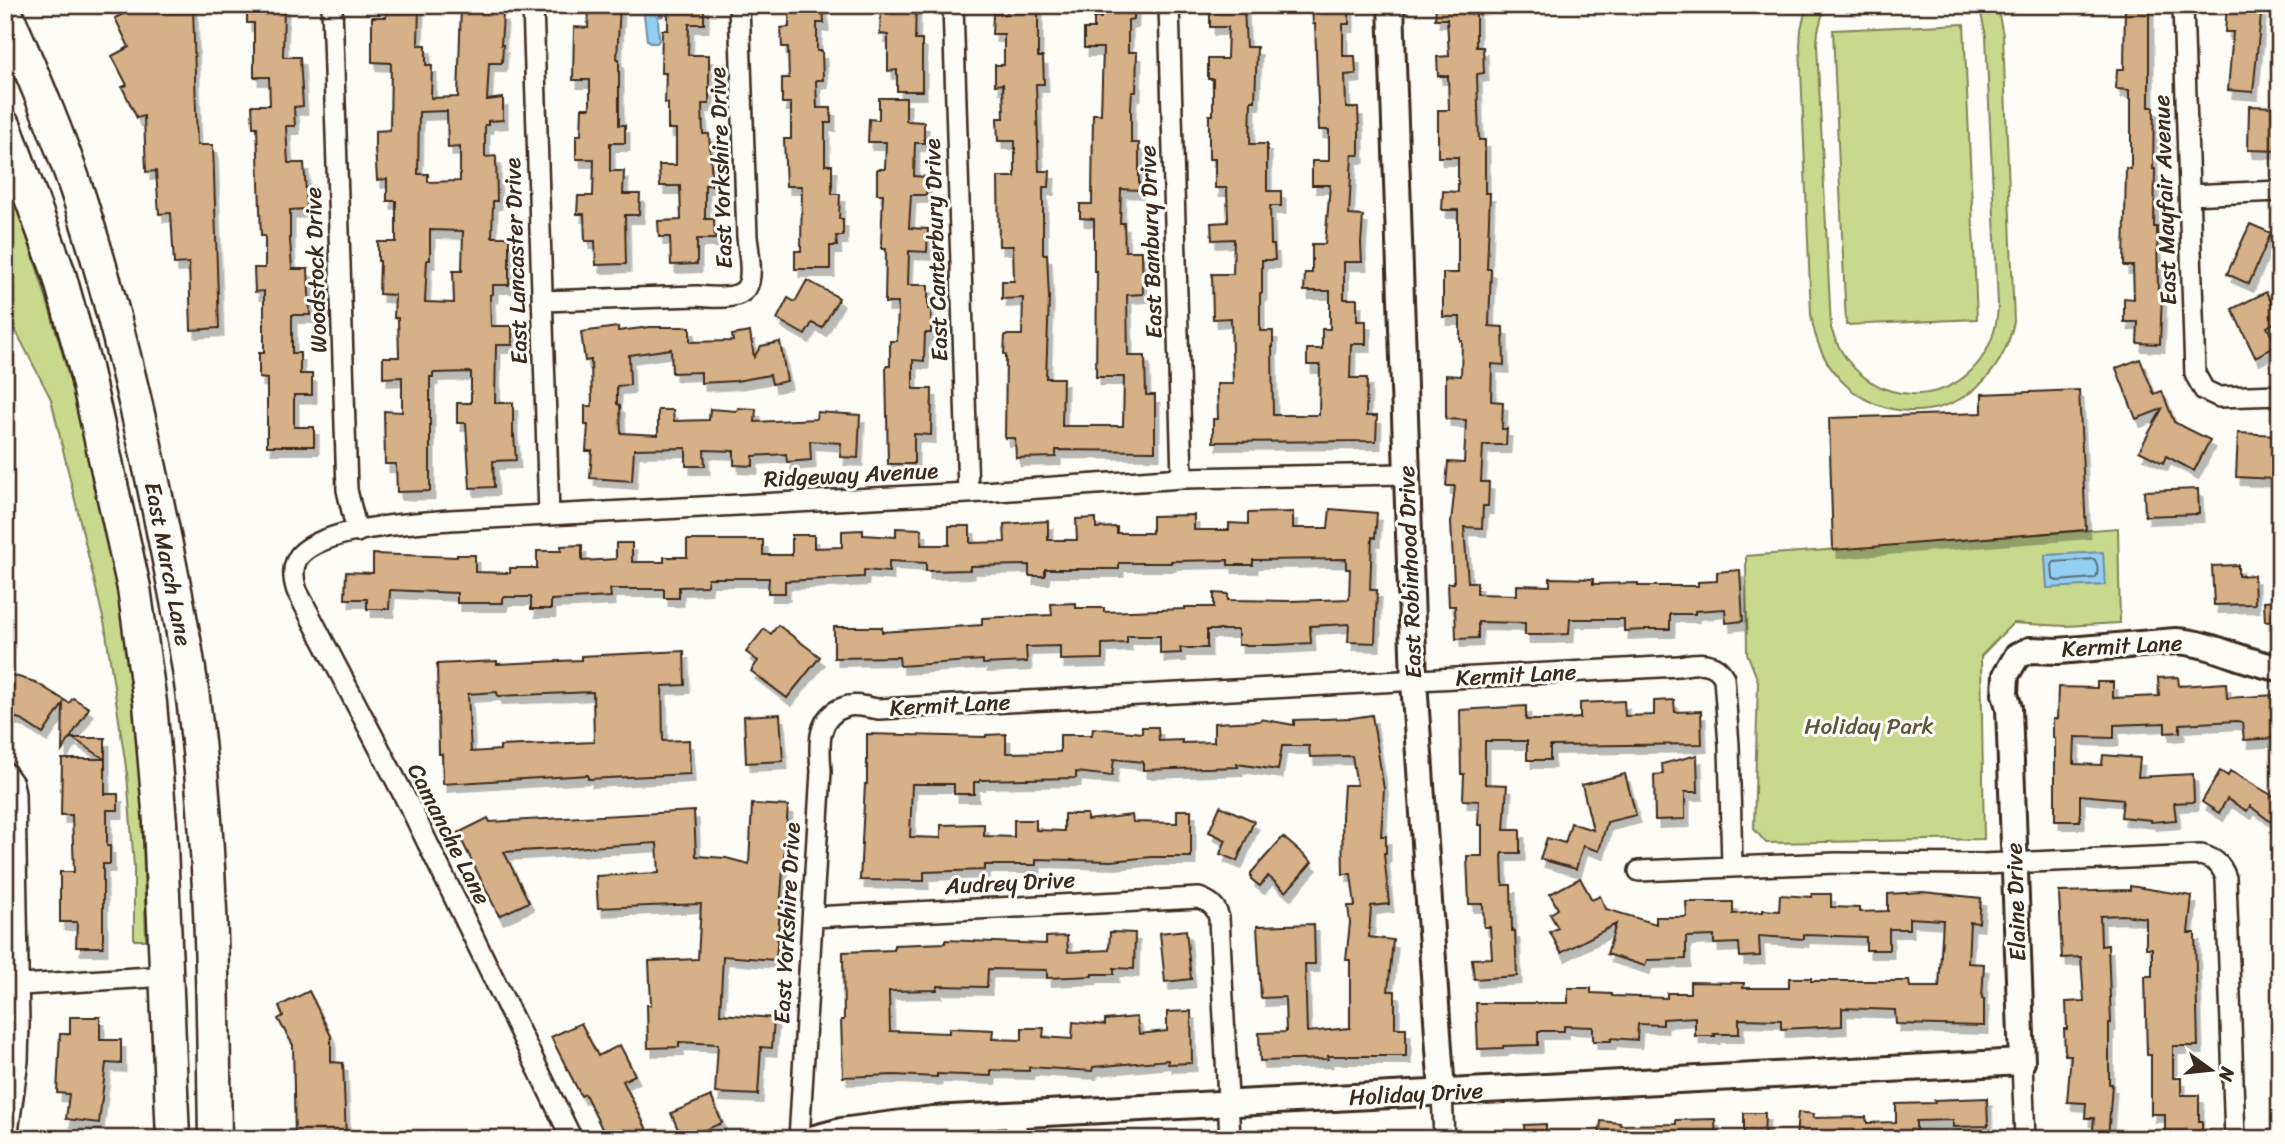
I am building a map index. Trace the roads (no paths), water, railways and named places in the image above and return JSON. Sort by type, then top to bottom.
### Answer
[{"type":"main road","name":"East March Lane","points":[[5,11],[37,84],[79,198],[112,310],[148,457],[172,576],[195,715],[203,816],[215,1139]]},
{"type":"main road","name":"East March Lane","points":[[5,127],[59,274],[84,363],[134,588],[150,703],[160,822],[173,1139]]},
{"type":"street","name":"Woodstock Drive","points":[[332,5],[347,490],[357,532]]},
{"type":"street","name":"East Lancaster Drive","points":[[533,5],[549,515]]},
{"type":"street","name":"East Yorkshire Drive","points":[[542,301],[697,296],[722,299],[738,296],[748,285],[750,265],[739,5]]},
{"type":"street","name":"East Canterbury Drive","points":[[953,5],[968,493]]},
{"type":"street","name":"East Banbury Drive","points":[[1169,5],[1182,478]]},
{"type":"street","name":"East Robinhood Drive","points":[[1391,5],[1414,681],[1444,1139]]},
{"type":"street","name":"East Mayfair Avenue","points":[[2183,5],[2195,374],[2204,390],[2219,397],[2280,395]]},
{"type":"street","points":[[2189,195],[2280,191]]},
{"type":"street","name":"Ridgeway Avenue","points":[[304,552],[327,539],[396,524],[968,493],[1182,478],[1405,474]]},
{"type":"street","name":"Camanche Lane","points":[[304,552],[296,562],[293,572],[297,591],[412,811],[572,1139]]},
{"type":"street","name":"Kermit Lane","points":[[2010,667],[2017,656],[2030,650],[2058,651],[2176,641],[2204,644],[2247,661],[2280,668]]},
{"type":"street","name":"Kermit Lane","points":[[832,714],[846,706],[879,709],[1706,663],[1720,670],[1724,678],[1732,867]]},
{"type":"street","name":"Elaine Drive","points":[[2010,667],[2006,675],[2005,694],[2009,708],[2025,1139]]},
{"type":"street","name":"East Yorkshire Drive","points":[[799,1139],[821,771],[820,738],[821,731],[832,714]]},
{"type":"street","points":[[6,772],[13,783],[15,794],[12,986],[18,1060],[7,1139]]},
{"type":"street","points":[[1639,871],[1836,863],[2014,862],[2200,855],[2214,859],[2221,866],[2226,878],[2235,1139]]},
{"type":"street","name":"Audrey Drive","points":[[813,917],[1185,898],[1209,901],[1217,909],[1219,918],[1228,1105]]},
{"type":"street","points":[[12,986],[167,976]]},
{"type":"street","name":"Holiday Drive","points":[[811,1139],[841,1131],[897,1123],[1016,1127],[1228,1105],[2022,1062]]},
{"type":"street","points":[[1228,1105],[1230,1139]]},
{"type":"water","points":[[662,11],[663,16],[658,17],[659,40],[657,43],[650,43],[647,40],[644,14]]},
{"type":"water","points":[[2103,552],[2105,585],[2047,588],[2045,555]]},
{"type":"park label","name":"Holiday Park","points":[[1869,726]]}]
